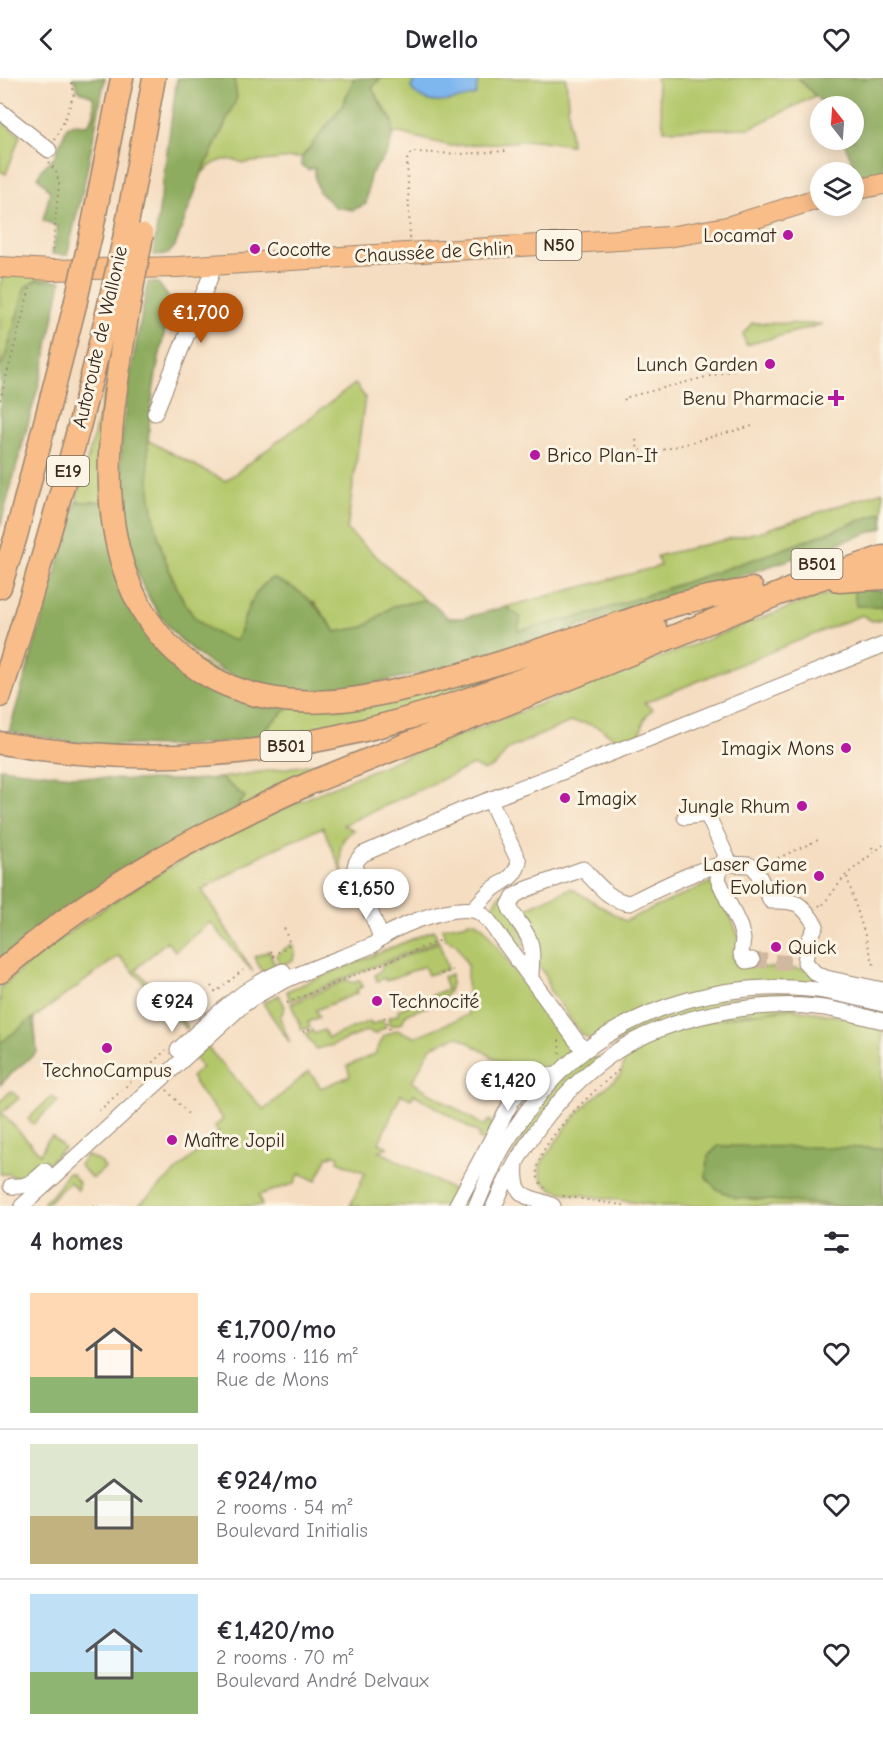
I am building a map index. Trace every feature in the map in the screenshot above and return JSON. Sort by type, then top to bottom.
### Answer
[{"type":"highway","name":"Autoroute de Wallonie","points":[[0,587],[22,513],[75,305],[92,234],[122,78]]},
{"type":"highway","name":"Autoroute de Wallonie","points":[[0,696],[47,546],[90,390],[119,305],[133,235],[134,190],[154,78]]},
{"type":"highway","points":[[119,305],[121,356],[110,478],[116,539],[133,591],[146,618],[162,639],[182,659],[225,685],[250,694],[305,702],[358,698],[428,683],[672,606],[752,589]]},
{"type":"highway","name":"B501","points":[[0,743],[73,753],[159,757],[212,754],[306,743],[381,726],[452,704],[883,541]]},
{"type":"highway","name":"B501","points":[[0,757],[58,766],[131,771],[245,766],[336,751],[501,707],[801,585],[883,557]]},
{"type":"highway","points":[[801,585],[861,578],[883,578]]},
{"type":"highway","points":[[0,972],[77,910],[190,841],[308,784],[501,707]]},
{"type":"main road","points":[[864,188],[883,184]]},
{"type":"main road","name":"Chaussée de Ghlin","points":[[212,265],[567,244],[692,234],[727,227],[810,201]]},
{"type":"main road","name":"N50","points":[[0,267],[52,270],[212,265]]},
{"type":"street","points":[[0,111],[50,150]]},
{"type":"street","points":[[155,413],[211,275],[212,265]]},
{"type":"street","points":[[381,937],[356,877],[354,867],[363,854],[490,800],[883,645]]},
{"type":"street","points":[[472,910],[494,889],[511,878],[519,862],[490,800]]},
{"type":"street","points":[[684,817],[707,814],[725,863],[718,879],[741,927],[743,939],[741,954],[746,961],[752,960]]},
{"type":"street","points":[[531,977],[532,951],[529,938],[509,906],[514,896],[526,889],[583,869],[605,892],[625,903],[630,903],[725,863],[748,865],[755,868],[771,901],[791,901],[800,904],[807,912],[816,926],[802,962],[815,974],[883,990]]},
{"type":"street","points":[[21,1206],[256,995],[373,945],[381,937],[435,914],[452,910],[480,912],[531,977],[584,1051]]},
{"type":"street","points":[[6,1185],[23,1186],[38,1178],[242,993],[260,981],[370,936],[381,937]]},
{"type":"street","points":[[476,1206],[505,1145],[543,1091],[584,1051],[634,1021],[665,1007],[718,993],[759,988],[798,988],[831,992],[883,1004]]},
{"type":"street","points":[[496,1204],[517,1159],[552,1108],[581,1080],[616,1052],[679,1023],[711,1014],[747,1008],[816,1007],[883,1021]]},
{"type":"street","points":[[584,1051],[616,1052]]},
{"type":"street","points":[[456,1206],[519,1091],[536,1075],[562,1070]]},
{"type":"street","points":[[517,1159],[515,1177],[523,1194],[529,1199],[554,1198]]},
{"type":"street","points":[[492,1171],[496,1204]]},
{"type":"street","points":[[6,1185],[19,1194],[21,1206]]},
{"type":"path","points":[[52,270],[54,218],[59,195],[56,172],[49,165],[50,150],[74,94],[71,78]]},
{"type":"path","points":[[411,253],[408,155],[415,151],[461,154],[506,151]]},
{"type":"path","points":[[0,400],[33,278]]},
{"type":"path","points":[[625,400],[624,398],[741,368]]},
{"type":"path","points":[[636,440],[638,450],[655,452],[756,425]]},
{"type":"path","points":[[764,864],[818,840]]},
{"type":"path","points":[[814,901],[821,907],[846,875],[883,845]]},
{"type":"path","points":[[872,847],[874,852]]},
{"type":"path","points":[[868,850],[870,855]]},
{"type":"path","points":[[846,875],[875,968]]},
{"type":"path","points":[[273,956],[290,944],[283,925]]},
{"type":"path","points":[[287,1003],[443,939]]},
{"type":"path","points":[[211,986],[216,992],[243,970]]},
{"type":"path","points":[[441,975],[453,970]]},
{"type":"path","points":[[364,972],[366,977]]},
{"type":"path","points":[[384,1017],[390,1030]]},
{"type":"path","points":[[303,1032],[312,1028]]},
{"type":"path","points":[[559,1039],[562,1070]]},
{"type":"path","points":[[99,1111],[167,1049]]},
{"type":"path","points":[[616,1052],[621,1065],[618,1071],[593,1093],[556,1133],[537,1166],[537,1175],[542,1186],[554,1198],[628,1206]]},
{"type":"path","points":[[581,1080],[593,1093]]},
{"type":"path","points":[[171,1094],[189,1114]]},
{"type":"path","points":[[93,1206],[96,1204],[98,1206]]},
{"type":"green space","points":[[73,78],[105,78],[84,185],[67,255],[52,254],[58,227],[43,220],[50,193],[38,178],[41,170],[55,156],[67,127],[74,124],[87,125],[94,112],[93,97],[78,90]]},
{"type":"green space","points":[[177,78],[234,78],[237,98],[202,173],[175,246],[168,254],[153,255]]},
{"type":"green space","points":[[234,78],[354,78],[343,106],[302,157],[243,163],[226,159],[216,162],[202,173],[225,125]]},
{"type":"green space","points":[[354,78],[381,78],[372,88],[393,121],[393,134],[388,152],[370,175],[366,204],[353,210],[335,207],[319,192],[315,168],[308,170],[301,165],[302,157],[342,106]]},
{"type":"green space","points":[[381,78],[566,78],[571,145],[537,140],[451,146],[399,133],[393,134],[389,116],[372,88]]},
{"type":"green space","points":[[656,78],[798,78],[815,96],[810,96],[810,98],[750,128],[664,130]]},
{"type":"green space","points":[[798,78],[883,78],[883,184],[864,187],[864,162],[852,162],[847,150],[864,150],[864,96],[815,96]]},
{"type":"green space","points":[[0,120],[20,136],[6,174],[0,171]]},
{"type":"green space","points":[[7,268],[52,270],[52,280],[36,280],[0,368],[0,284]]},
{"type":"green space","points":[[36,280],[61,281],[44,365],[0,527],[0,368],[25,287]]},
{"type":"green space","points":[[148,282],[158,283],[172,302],[156,370],[149,437],[148,471],[159,538],[170,572],[187,607],[201,623],[211,630],[236,641],[253,598],[272,578],[294,588],[309,599],[336,632],[364,627],[393,606],[425,600],[436,606],[448,618],[463,618],[506,607],[521,617],[518,631],[591,614],[778,551],[883,512],[883,528],[644,607],[430,671],[341,689],[300,690],[262,685],[228,673],[198,654],[172,630],[151,601],[135,566],[123,523],[120,466],[124,413]]},
{"type":"green space","points":[[752,323],[823,324],[746,345],[743,334]]},
{"type":"green space","points":[[112,367],[105,502],[76,502]]},
{"type":"green space","points":[[355,384],[365,397],[347,530],[425,600],[393,606],[364,627],[336,632],[314,602],[250,602],[236,642],[215,634],[193,616],[178,590],[163,554],[153,519],[148,484],[147,440],[225,481]]},
{"type":"green space","points":[[883,491],[883,512],[778,551],[591,614],[518,631],[516,617],[506,607],[660,566],[657,556],[762,531]]},
{"type":"green space","points":[[76,502],[105,502],[154,639],[288,708],[254,739],[170,746],[82,744],[9,732]]},
{"type":"green space","points":[[854,589],[856,606],[883,606],[883,619],[872,621],[862,615],[644,703],[653,709],[646,717],[640,734],[621,743],[600,728],[585,723],[570,722],[508,749],[496,765],[484,771],[473,765],[343,825],[354,830],[348,834],[341,845],[340,857],[344,877],[323,827],[263,854],[202,890],[253,972],[210,922],[175,951],[167,941],[136,969],[188,1027],[186,1029],[119,956],[34,1018],[37,1052],[0,1085],[0,988],[55,943],[113,902],[173,865],[236,832],[364,773],[816,597]]},
{"type":"green space","points":[[854,589],[883,590],[883,606],[856,606]]},
{"type":"green space","points":[[542,654],[530,666],[392,713],[338,726],[254,739],[288,708]]},
{"type":"green space","points":[[347,759],[235,810],[245,797],[221,778]]},
{"type":"green space","points":[[0,768],[110,779],[221,778],[245,797],[235,810],[0,962]]},
{"type":"green space","points":[[716,880],[751,967],[807,969],[828,983],[749,986],[594,1038],[582,1035],[549,989],[547,978],[540,967],[518,912],[571,888],[625,921]]},
{"type":"green space","points":[[509,890],[524,941],[521,950],[497,918],[493,906],[500,895]]},
{"type":"green space","points":[[468,921],[476,922],[484,928],[567,1044],[569,1054],[555,1070],[520,1074],[458,1036],[431,1047],[412,1082],[484,1126],[489,1120],[493,1124],[484,1141],[478,1138],[480,1134],[414,1094],[411,1099],[401,1094],[379,1143],[388,1147],[379,1151],[459,1193],[453,1206],[350,1206],[365,1173],[338,1161],[339,1157],[332,1154],[331,1157],[328,1156],[316,1181],[300,1173],[294,1184],[259,1195],[262,1206],[138,1206],[219,1132],[214,1127],[223,1119],[191,1077],[202,1067],[194,1058],[207,1047],[264,1110],[309,1071],[321,1088],[350,1076],[347,1066],[375,1054],[384,1036],[397,1030],[415,1037],[468,1015],[467,964],[457,945],[445,938],[442,928]]},
{"type":"green space","points":[[434,930],[438,940],[290,1001],[287,991],[289,990]]},
{"type":"green space","points":[[439,942],[448,969],[428,975],[424,966],[386,981],[385,978],[377,981],[375,975],[383,965]]},
{"type":"green space","points":[[292,944],[295,951],[293,960],[280,966],[276,955]]},
{"type":"green space","points":[[269,951],[276,967],[263,973],[254,957]]},
{"type":"green space","points":[[451,974],[451,984],[445,997],[439,1002],[406,1014],[402,1023],[390,1026],[388,1018],[399,1014],[398,1010],[447,989],[443,977]]},
{"type":"green space","points":[[347,980],[353,983],[360,980],[362,987],[356,990],[358,993],[316,1010],[319,1017],[308,1022],[310,1027],[302,1030],[291,1004]]},
{"type":"green space","points":[[780,991],[883,1007],[883,1018],[810,1004],[631,1035],[610,1046],[600,1048],[618,1033],[693,1002]]},
{"type":"green space","points":[[279,995],[285,1007],[280,1018],[290,1043],[263,1003]]},
{"type":"green space","points":[[795,1009],[883,1024],[883,1206],[660,1206],[561,1192],[544,1182],[540,1174],[541,1163],[570,1122],[620,1075],[624,1064],[622,1054],[649,1040],[712,1017]]},
{"type":"green space","points":[[33,1018],[37,1052],[0,1085],[0,1043]]},
{"type":"green space","points":[[383,1020],[386,1027],[375,1034],[366,1031],[333,1045],[316,1049],[305,1034],[312,1030],[314,1034],[324,1030],[328,1038],[370,1021],[371,1025]]},
{"type":"green space","points":[[583,1057],[599,1058],[504,1171],[530,1124],[531,1111]]},
{"type":"green space","points":[[11,1091],[19,1098],[2,1113],[40,1154],[52,1136],[64,1148],[38,1173],[25,1181],[8,1174],[0,1174],[0,1102]]},
{"type":"green space","points":[[52,1096],[58,1101],[33,1124],[28,1119]]},
{"type":"green space","points":[[718,1146],[883,1148],[883,1206],[829,1206],[736,1198],[716,1189],[706,1177],[708,1156]]},
{"type":"green space","points":[[86,1155],[101,1162],[105,1168],[92,1179],[79,1165]]},
{"type":"green space","points":[[67,1173],[72,1174],[79,1183],[77,1190],[70,1182],[45,1205],[44,1202],[54,1193]]},
{"type":"water","points":[[415,78],[478,78],[476,95],[441,102],[425,100],[411,88]]},
{"type":"tunnel","points":[[752,960],[798,963]]},
{"type":"place","name":"Locamat","points":[[788,235]]},
{"type":"place","name":"Cocotte","points":[[255,249]]},
{"type":"place","name":"Lunch Garden","points":[[770,364]]},
{"type":"place","name":"Benu Pharmacie","points":[[836,398]]},
{"type":"place","name":"Brico Plan-It","points":[[535,455]]},
{"type":"place","name":"Imagix Mons","points":[[846,748]]},
{"type":"place","name":"Imagix","points":[[565,798]]},
{"type":"place","name":"Jungle Rhum","points":[[802,806]]},
{"type":"place","name":"Laser Game Evolution","points":[[819,876]]},
{"type":"place","name":"Quick","points":[[776,947]]},
{"type":"place","name":"Technocité","points":[[377,1001]]},
{"type":"place","name":"TechnoCampus","points":[[107,1048]]},
{"type":"place","name":"Maître Jopil","points":[[172,1140]]}]
